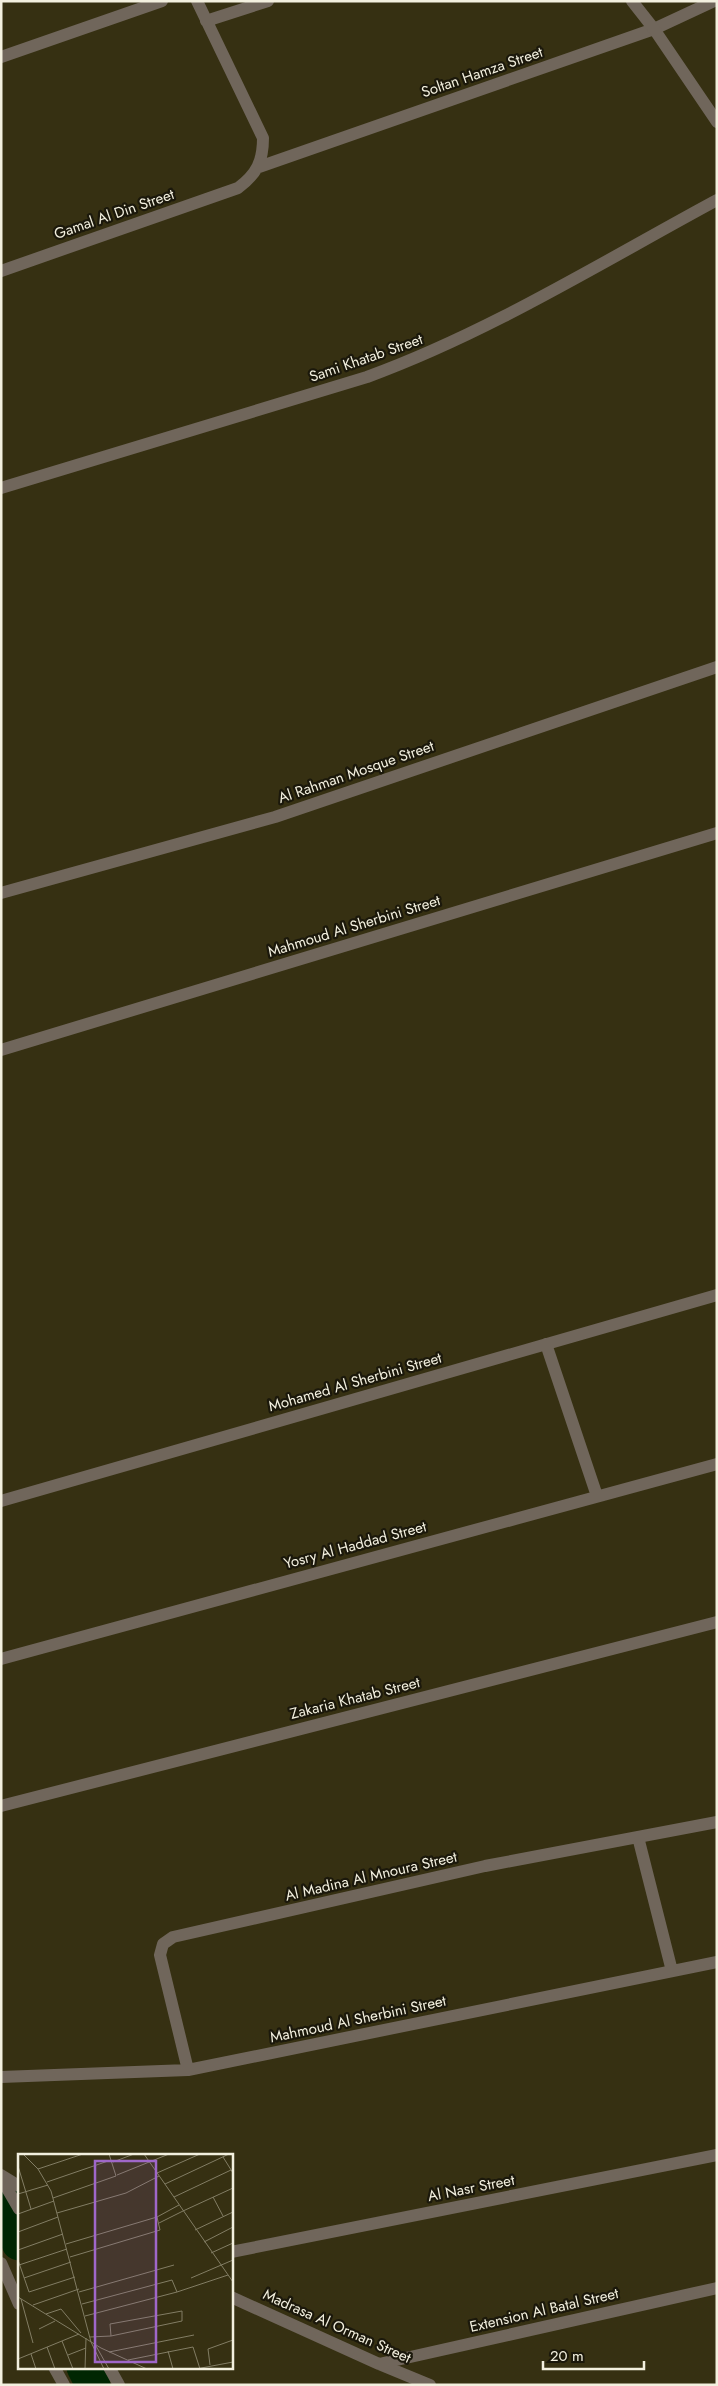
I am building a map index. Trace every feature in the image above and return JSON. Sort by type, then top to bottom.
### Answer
[{"type":"street","points":[[1,57],[162,1]]},
{"type":"street","points":[[197,1],[263,138],[263,153],[258,167]]},
{"type":"street","points":[[206,21],[268,1]]},
{"type":"street","points":[[632,1],[654,29],[717,122]]},
{"type":"street","name":"Soltan Hamza Street","points":[[258,167],[654,29],[714,1]]},
{"type":"street","name":"Gamal Al Din Street","points":[[1,271],[238,188],[250,179],[258,167]]},
{"type":"street","name":"Sami Khatab Street","points":[[1,488],[368,377],[404,364],[474,332],[717,200]]},
{"type":"street","name":"Al Rahman Mosque Street","points":[[1,893],[275,817],[717,667]]},
{"type":"street","name":"Mahmoud Al Sherbini Street","points":[[1,1050],[717,833]]},
{"type":"street","name":"Mohamed Al Sherbini Street","points":[[1,1501],[717,1294]]},
{"type":"street","points":[[546,1344],[597,1496]]},
{"type":"street","name":"Yosry Al Haddad Street","points":[[1,1659],[717,1464]]},
{"type":"street","name":"Zakaria Khatab Street","points":[[1,1806],[717,1622]]},
{"type":"street","name":"Al Madina Al Mnoura Street","points":[[188,2070],[160,1955],[163,1944],[173,1937],[485,1866],[717,1822]]},
{"type":"street","points":[[638,1837],[672,1971]]},
{"type":"street","name":"Mahmoud Al Sherbini Street","points":[[1,2077],[188,2070],[717,1962]]},
{"type":"street","name":"Al Nasr Street","points":[[232,2252],[717,2155]]},
{"type":"street","points":[[1,2176],[18,2185]]},
{"type":"street","points":[[1,2176],[18,2207]]},
{"type":"street","points":[[1,2263],[18,2302]]},
{"type":"street","name":"Extension Al Batal Street","points":[[379,2364],[717,2288]]},
{"type":"street","name":"Madrasa Al Orman Street","points":[[232,2297],[430,2385]]},
{"type":"street","points":[[55,2368],[64,2385]]},
{"type":"street","points":[[110,2368],[119,2385]]},
{"type":"waterway","points":[[1,2198],[18,2240]]},
{"type":"waterway","points":[[84,2368],[93,2385]]}]
